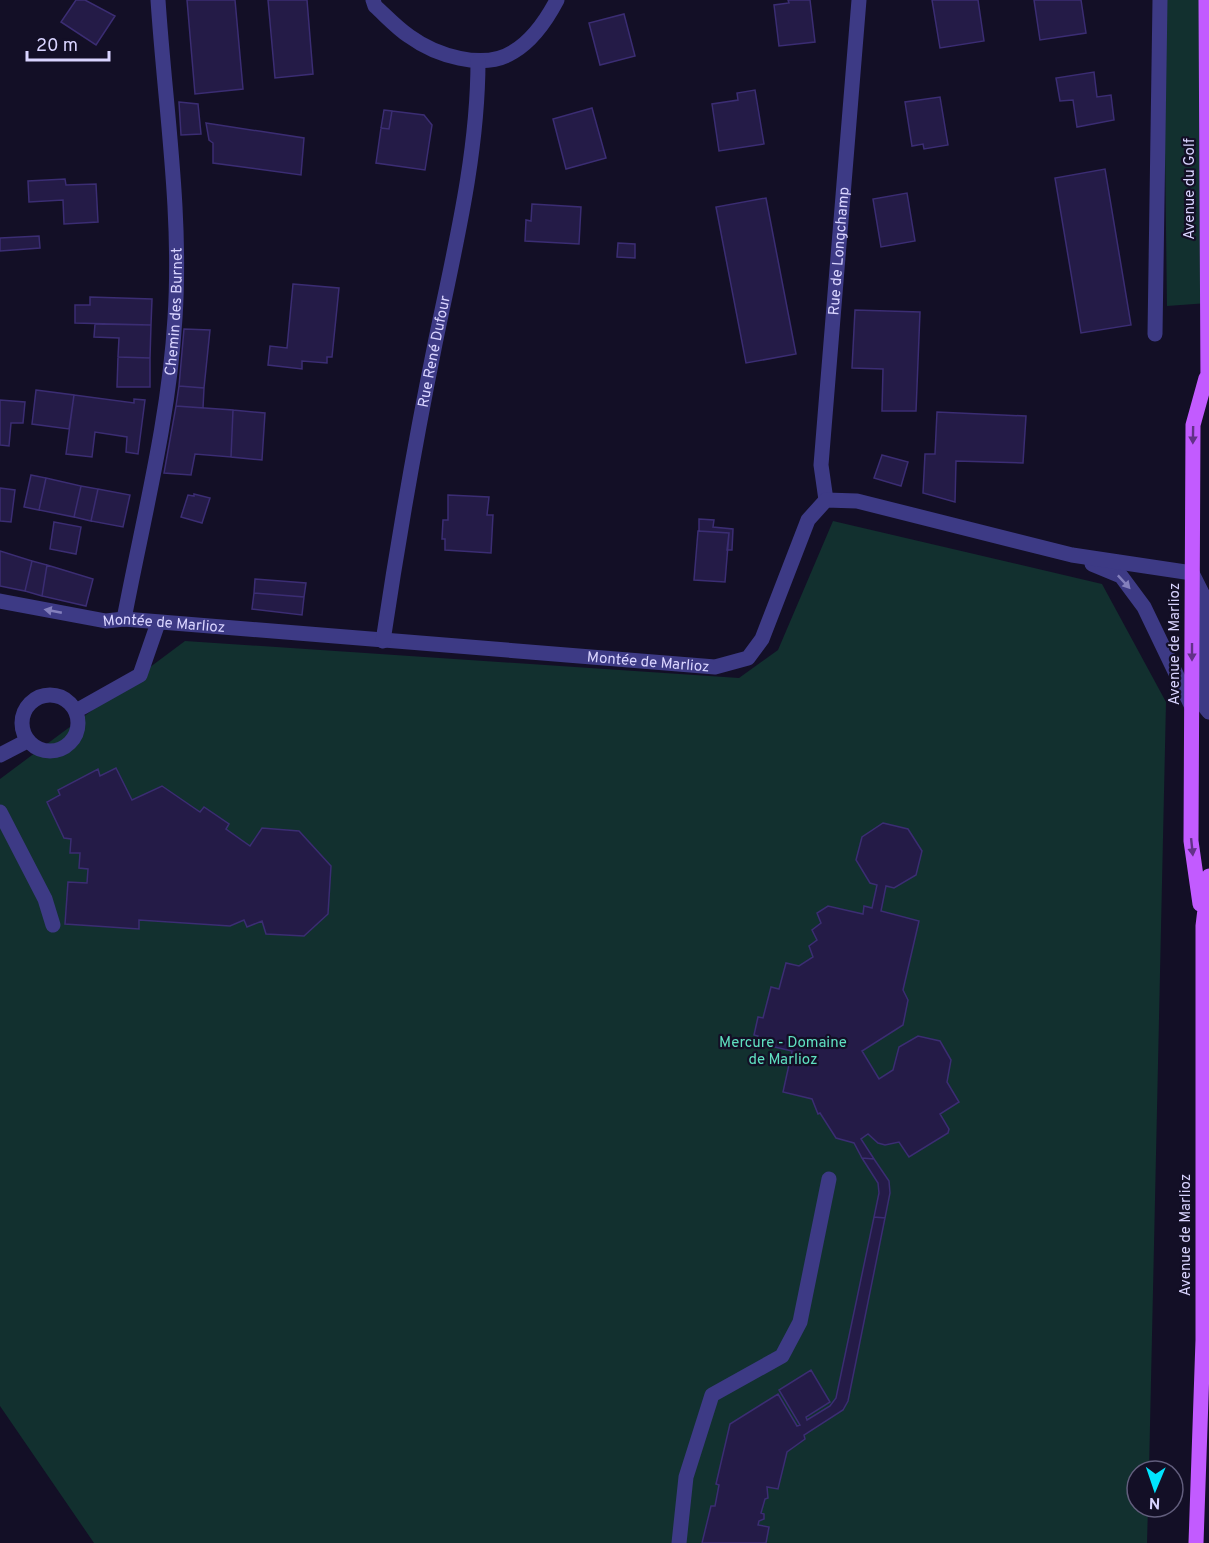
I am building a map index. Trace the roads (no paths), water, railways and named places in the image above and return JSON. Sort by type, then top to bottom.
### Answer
[{"type":"main road","name":"Avenue du Golf","points":[[1206,0],[1206,378]]},
{"type":"main road","points":[[1206,378],[1209,394]]},
{"type":"main road","name":"Avenue de Marlioz","points":[[1203,926],[1191,841],[1192,573],[1193,425],[1206,378]]},
{"type":"main road","name":"Avenue de Marlioz","points":[[1196,1543],[1203,1340],[1203,926],[1209,876]]},
{"type":"street","name":"Chemin des Burnet","points":[[124,619],[167,408],[175,318],[177,237],[158,0]]},
{"type":"street","points":[[373,0],[375,6],[410,37],[447,56],[478,61],[513,53],[546,21],[557,0]]},
{"type":"street","name":"Rue de Longchamp","points":[[826,500],[821,465],[859,0]]},
{"type":"street","points":[[1155,334],[1160,0]]},
{"type":"street","name":"Rue René Dufour","points":[[383,640],[407,479],[457,236],[478,109],[478,61]]},
{"type":"street","name":"Montée de Marlioz","points":[[0,601],[106,621],[124,619],[715,667],[748,658],[762,639],[808,520],[826,500]]},
{"type":"street","points":[[826,500],[857,501],[1072,555],[1192,573],[1204,597],[1205,707],[1209,712]]},
{"type":"street","points":[[1072,555],[1120,576],[1144,607],[1192,707]]},
{"type":"street","points":[[76,711],[140,675],[158,622]]},
{"type":"street","points":[[41,695],[59,696],[68,700],[76,711],[78,725],[76,734],[63,748],[44,751],[27,741],[21,723],[22,714],[32,699],[41,695]]},
{"type":"street","points":[[0,755],[27,741]]},
{"type":"street","points":[[0,812],[45,899],[53,925]]},
{"type":"street","points":[[679,1543],[686,1477],[712,1395],[782,1356],[800,1322],[830,1179]]},
{"type":"park label","name":"Mercure - Domaine de Marlioz","points":[[783,1050]]}]
